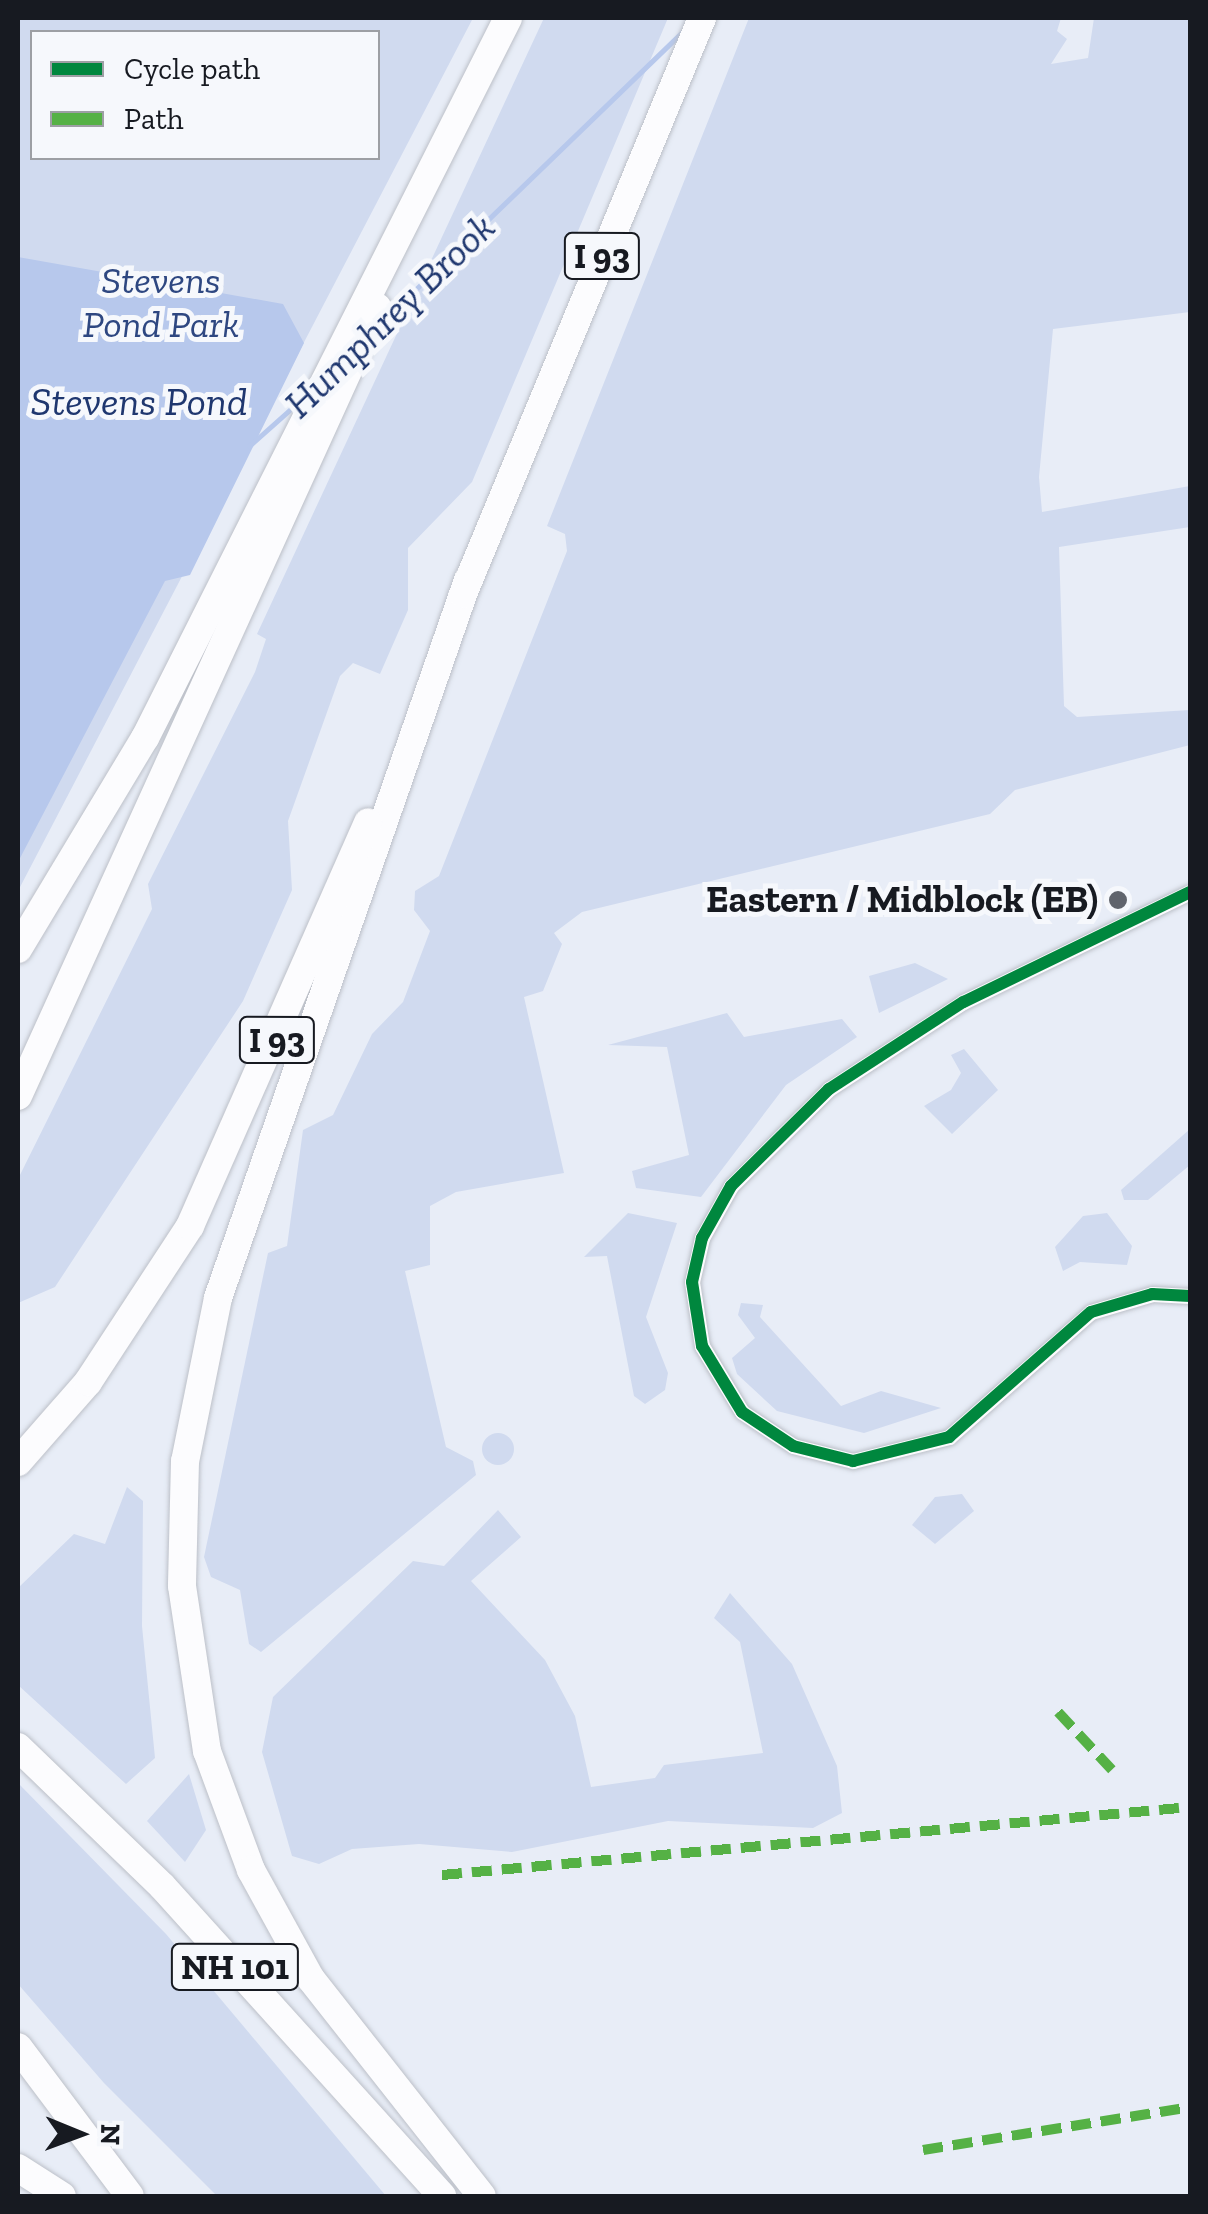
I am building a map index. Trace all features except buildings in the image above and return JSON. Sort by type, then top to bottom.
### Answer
[{"type":"highway","points":[[18,949],[211,608],[508,18]]},
{"type":"highway","name":"I 93","points":[[18,1462],[88,1382],[190,1226],[468,580],[702,18]]},
{"type":"highway","points":[[18,1096],[242,618],[370,332],[388,262]]},
{"type":"highway","points":[[468,580],[218,1298],[188,1433],[182,1586],[207,1752],[250,1870],[311,1979],[482,2196]]},
{"type":"highway","name":"NH 101","points":[[18,1748],[162,1886],[442,2196]]},
{"type":"highway","points":[[18,2047],[130,2196]]},
{"type":"highway","points":[[18,2168],[62,2196]]},
{"type":"street","points":[[1190,892],[963,1002],[830,1089],[731,1186],[692,1282],[702,1346],[742,1412],[793,1446],[853,1461],[949,1436],[1091,1312],[1141,1296],[1190,1296]]},
{"type":"green space","name":"Stevens Pond Park","points":[[18,18],[473,18],[18,891]]},
{"type":"green space","points":[[544,18],[668,18],[472,482],[408,548],[408,610],[380,674],[353,663],[340,676],[288,821],[292,890],[243,1001],[55,1287],[18,1303],[18,1179],[152,909],[148,884],[255,672],[266,639],[257,634]]},
{"type":"green space","points":[[749,18],[1061,18],[1057,31],[1067,39],[1051,64],[1088,58],[1094,18],[1190,18],[1190,312],[1053,329],[1039,477],[1042,512],[1190,486],[1190,527],[1059,547],[1064,706],[1077,717],[1190,710],[1190,745],[1015,790],[990,814],[582,912],[554,933],[562,944],[543,991],[524,997],[564,1173],[456,1192],[430,1206],[430,1265],[405,1271],[446,1447],[473,1461],[476,1475],[261,1652],[249,1644],[240,1590],[211,1577],[204,1557],[268,1253],[287,1246],[303,1130],[333,1115],[372,1034],[403,1002],[430,931],[414,910],[415,891],[439,876],[567,551],[565,534],[547,526]]},
{"type":"green space","points":[[915,963],[948,979],[879,1013],[869,976]]},
{"type":"green space","points":[[727,1013],[744,1037],[842,1019],[857,1037],[786,1085],[701,1197],[636,1188],[632,1171],[689,1155],[667,1047],[608,1045]]},
{"type":"green space","points":[[964,1049],[998,1090],[952,1134],[924,1106],[951,1090],[961,1073],[951,1055]]},
{"type":"green space","points":[[1190,1129],[1190,1165],[1148,1200],[1124,1200],[1121,1190]]},
{"type":"green space","points":[[628,1213],[677,1223],[646,1317],[668,1373],[665,1390],[645,1404],[634,1396],[607,1256],[584,1257]]},
{"type":"green space","points":[[1107,1213],[1132,1246],[1127,1265],[1080,1262],[1063,1271],[1055,1247],[1083,1216]]},
{"type":"green space","points":[[741,1303],[763,1305],[760,1317],[841,1406],[881,1391],[941,1408],[864,1433],[777,1411],[737,1374],[732,1358],[755,1338],[738,1315]]},
{"type":"green space","points":[[498,1433],[509,1438],[514,1449],[509,1460],[498,1465],[487,1460],[482,1449],[487,1438]]},
{"type":"green space","points":[[127,1487],[143,1501],[142,1626],[155,1758],[126,1784],[18,1685],[18,1588],[74,1534],[105,1544]]},
{"type":"green space","points":[[962,1494],[974,1511],[935,1544],[912,1525],[935,1497]]},
{"type":"green space","points":[[498,1510],[521,1537],[471,1581],[545,1660],[575,1716],[591,1787],[655,1778],[664,1765],[763,1753],[740,1642],[714,1618],[730,1593],[792,1664],[837,1766],[842,1813],[813,1828],[668,1821],[512,1852],[419,1844],[352,1849],[319,1864],[292,1856],[262,1752],[273,1697],[413,1561],[444,1566]]},
{"type":"green space","points":[[189,1774],[206,1830],[185,1862],[147,1821]]},
{"type":"green space","points":[[18,1783],[166,1934],[386,2196],[217,2196],[104,2083],[18,1984]]},
{"type":"water","name":"Stevens Pond","points":[[18,257],[283,304],[304,343],[190,575],[165,581],[18,862]]},
{"type":"waterway","name":"Humphrey Brook","points":[[386,318],[684,30]]},
{"type":"waterway","name":"Humphrey Brook","points":[[249,446],[303,398]]},
{"type":"marked path","points":[[1058,1712],[1112,1770]]},
{"type":"marked path","points":[[442,1875],[1190,1807]]},
{"type":"marked path","points":[[923,2150],[1190,2107]]},
{"type":"cycle path","points":[[1190,892],[963,1002],[829,1089],[731,1186],[702,1238],[692,1282],[702,1346],[742,1412],[793,1446],[853,1461],[949,1437],[1091,1312],[1152,1294],[1190,1296]]},
{"type":"place","name":"Eastern / Midblock (EB)","points":[[1118,900]]}]
